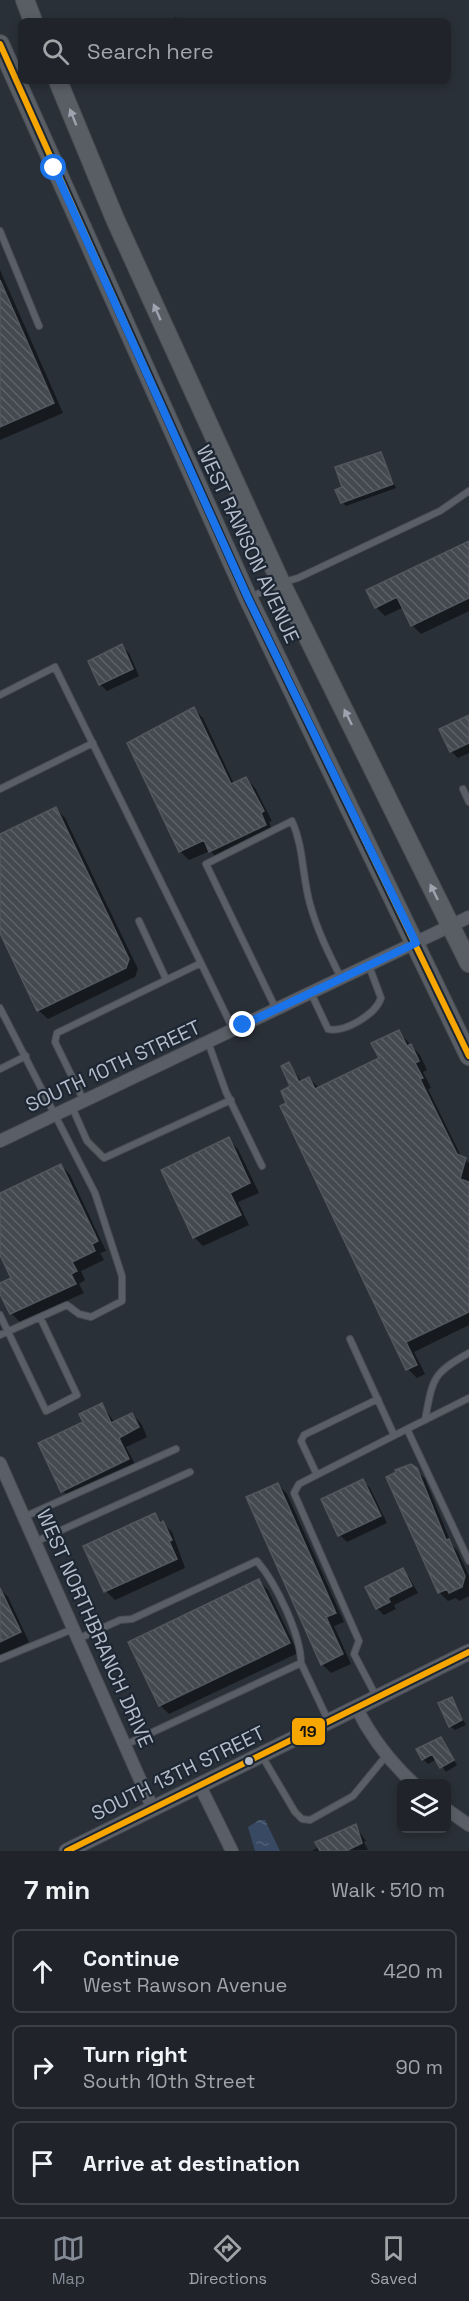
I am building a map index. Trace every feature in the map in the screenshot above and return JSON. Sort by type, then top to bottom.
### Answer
[{"type":"main road","points":[[25,0],[32,18]]},
{"type":"main road","name":"WEST RAWSON AVENUE","points":[[0,44],[248,598],[469,1056]]},
{"type":"main road","name":"WEST RAWSON AVENUE","points":[[59,84],[116,219],[281,583],[469,963]]},
{"type":"street","name":"SOUTH 10TH STREET","points":[[0,1141],[469,917]]},
{"type":"street","name":"WEST NORTHBRANCH DRIVE","points":[[0,1463],[153,1809]]},
{"type":"street","name":"SOUTH 13TH STREET","points":[[67,1851],[469,1652]]},
{"type":"street","points":[[356,1707],[369,1733],[386,1756],[409,1779]]},
{"type":"street","points":[[200,1786],[232,1851]]},
{"type":"street","points":[[451,1812],[469,1825]]},
{"type":"lane","points":[[0,231],[39,326]]},
{"type":"lane","points":[[248,598],[298,578],[456,502],[469,493]]},
{"type":"lane","points":[[0,695],[55,667],[234,1030]]},
{"type":"lane","points":[[0,789],[93,743]]},
{"type":"lane","points":[[463,789],[469,802]]},
{"type":"lane","points":[[276,1010],[206,864],[292,821],[301,844],[310,904],[319,931],[341,979]]},
{"type":"lane","points":[[139,921],[166,979]]},
{"type":"lane","points":[[201,963],[57,1033],[55,1042],[78,1104],[87,1141],[104,1158],[231,1100]]},
{"type":"lane","points":[[311,993],[324,1023],[328,1029],[336,1031],[373,1012],[379,1005],[381,998],[369,966]]},
{"type":"lane","points":[[0,1008],[95,1193],[122,1276],[122,1301],[90,1317],[79,1314],[68,1305],[0,1335]]},
{"type":"lane","points":[[208,1042],[231,1100],[262,1166]]},
{"type":"lane","points":[[0,1069],[26,1056]]},
{"type":"lane","points":[[0,1315],[46,1411],[77,1395],[40,1317]]},
{"type":"lane","points":[[350,1339],[394,1435]]},
{"type":"lane","points":[[425,1420],[436,1375],[448,1364],[469,1353]]},
{"type":"lane","points":[[376,1697],[354,1654],[359,1641],[294,1493],[299,1484],[316,1474],[469,1398]]},
{"type":"lane","points":[[316,1474],[301,1441],[304,1435],[378,1399]]},
{"type":"lane","points":[[407,1429],[469,1561]]},
{"type":"lane","points":[[24,1518],[176,1449]]},
{"type":"lane","points":[[35,1542],[190,1472]]},
{"type":"lane","points":[[0,1659],[120,1620],[132,1619],[257,1561],[267,1573],[301,1647],[301,1663],[328,1721]]},
{"type":"lane","points":[[125,1745],[301,1663]]},
{"type":"lane","points":[[261,1755],[295,1812],[302,1819],[310,1820],[353,1796],[386,1756]]},
{"type":"water","points":[[259,1820],[265,1820],[280,1851],[255,1851],[248,1827]]},
{"type":"building","points":[[0,280],[54,403],[0,427]]},
{"type":"building","points":[[381,452],[393,484],[341,503],[335,490],[342,487],[335,467]]},
{"type":"building","points":[[469,541],[469,598],[411,626],[397,597],[375,608],[366,590]]},
{"type":"building","points":[[122,644],[133,669],[99,685],[88,661]]},
{"type":"building","points":[[194,707],[231,784],[246,777],[264,811],[261,813],[266,825],[209,852],[204,840],[179,852],[127,743]]},
{"type":"building","points":[[469,715],[469,743],[450,752],[439,729]]},
{"type":"building","points":[[56,807],[129,959],[126,968],[37,1011],[0,933],[0,834]]},
{"type":"building","points":[[399,1030],[407,1046],[411,1044],[419,1061],[415,1063],[423,1078],[420,1079],[457,1154],[466,1158],[460,1179],[469,1182],[469,1312],[406,1342],[417,1365],[406,1370],[280,1106],[286,1103],[281,1091],[290,1086],[281,1066],[289,1062],[299,1082],[309,1077],[315,1089],[379,1058],[371,1043]]},
{"type":"building","points":[[229,1137],[250,1183],[230,1193],[241,1215],[193,1238],[161,1170]]},
{"type":"building","points":[[61,1164],[98,1241],[92,1244],[95,1251],[72,1262],[77,1271],[71,1274],[76,1284],[10,1314],[0,1294],[0,1283],[11,1278],[0,1255],[0,1193]]},
{"type":"building","points":[[102,1403],[111,1423],[132,1413],[139,1427],[119,1438],[129,1459],[61,1492],[38,1443],[83,1422],[79,1414]]},
{"type":"building","points":[[411,1464],[417,1468],[446,1540],[449,1539],[465,1576],[462,1587],[449,1593],[447,1589],[438,1593],[386,1477],[396,1472],[395,1470]]},
{"type":"building","points":[[363,1479],[381,1516],[338,1536],[321,1499]]},
{"type":"building","points":[[278,1483],[336,1613],[326,1617],[343,1654],[321,1665],[246,1497]]},
{"type":"building","points":[[155,1513],[160,1523],[163,1521],[172,1540],[169,1541],[177,1559],[104,1592],[83,1546]]},
{"type":"building","points":[[403,1568],[412,1586],[388,1598],[390,1602],[376,1609],[365,1587]]},
{"type":"building","points":[[259,1579],[290,1643],[159,1706],[128,1642]]},
{"type":"building","points":[[0,1588],[21,1632],[0,1642]]},
{"type":"building","points":[[452,1697],[462,1720],[449,1727],[438,1703]]},
{"type":"building","points":[[441,1737],[454,1760],[440,1768],[432,1754],[422,1760],[416,1749]]},
{"type":"building","points":[[356,1824],[362,1843],[346,1851],[320,1851],[315,1842]]},
{"type":"transit line","name":"19","points":[[0,44],[248,598],[469,1056]]},
{"type":"transit line","name":"19","points":[[67,1851],[469,1652]]},
{"type":"route","points":[[54,168],[248,598],[416,943],[243,1025]]}]
